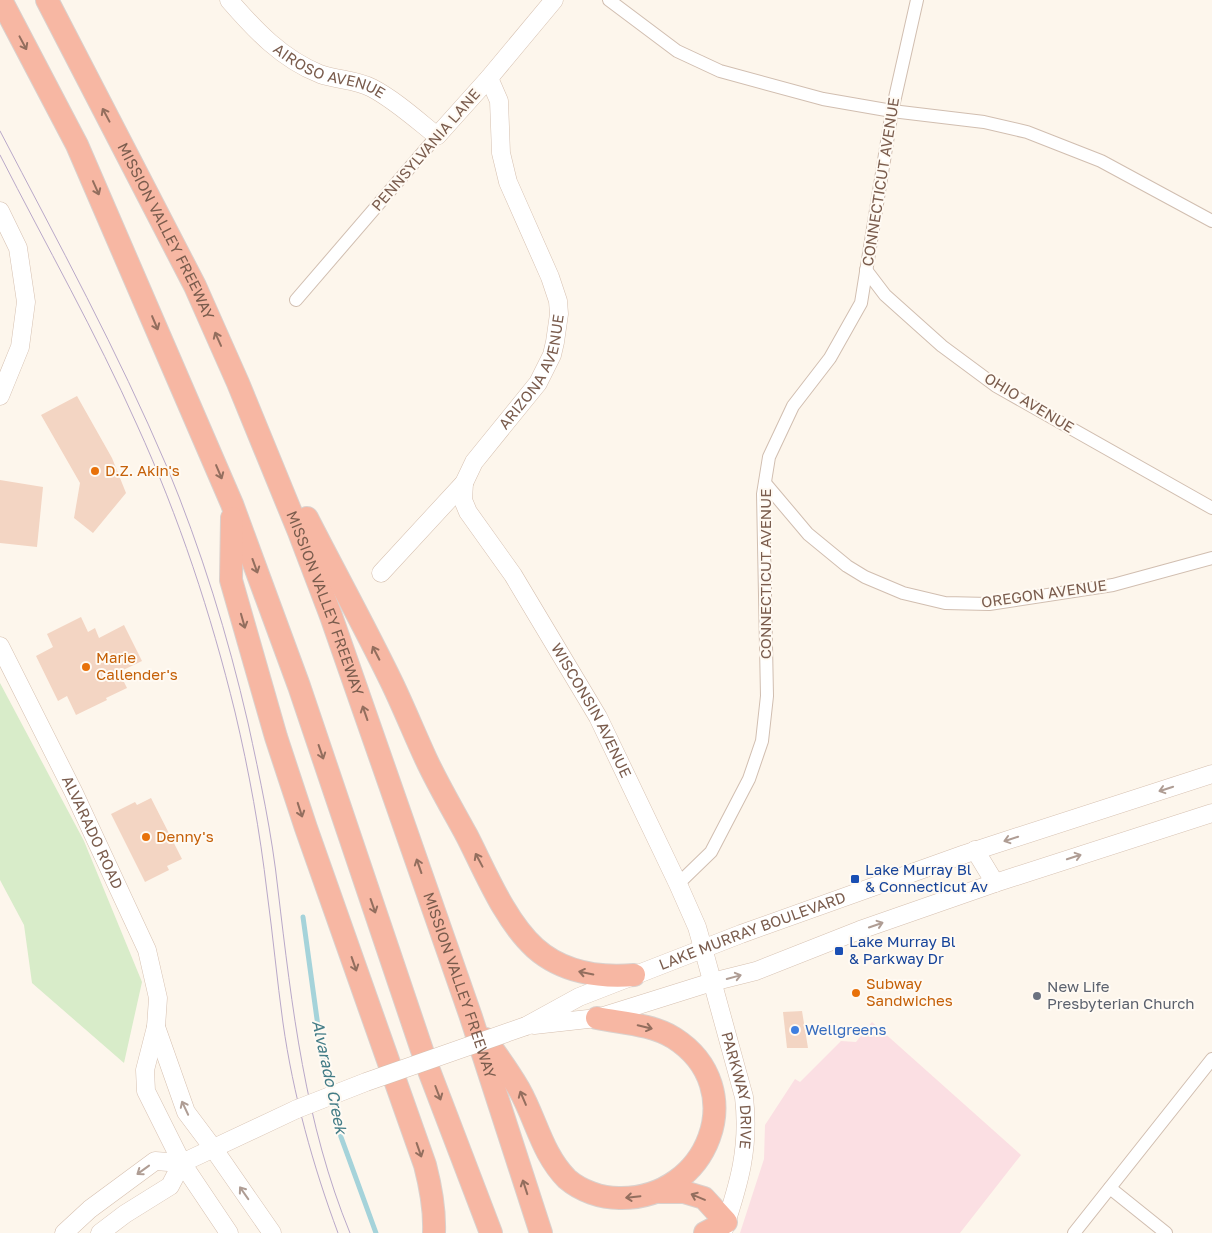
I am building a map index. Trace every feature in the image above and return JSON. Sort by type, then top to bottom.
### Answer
[{"type":"highway","points":[[0,0],[77,145],[232,504],[299,686],[428,1068],[492,1233]]},
{"type":"highway","name":"MISSION VALLEY FREEWAY","points":[[47,0],[195,286],[238,383],[299,532],[331,616],[471,1017],[540,1233]]},
{"type":"highway","points":[[238,383],[392,684],[427,760],[504,907],[520,933],[536,949],[553,961],[574,970],[592,974],[634,975]]},
{"type":"highway","points":[[232,504],[231,580],[276,737],[300,810],[425,1165],[432,1190],[434,1233]]},
{"type":"highway","points":[[471,1017],[519,1090],[551,1159],[568,1179],[594,1194],[609,1198],[628,1198],[660,1192],[684,1192],[704,1198],[724,1228],[705,1233]]},
{"type":"highway","points":[[597,1018],[657,1030],[673,1038],[697,1059],[706,1072],[711,1086],[715,1112],[709,1139],[693,1167],[660,1192]]},
{"type":"main road","name":"AIROSO AVENUE","points":[[229,0],[255,30],[287,57],[321,74],[371,87],[409,113],[437,136]]},
{"type":"main road","name":"PENNSYLVANIA LANE","points":[[437,136],[489,78],[554,0]]},
{"type":"main road","name":"ARIZONA AVENUE","points":[[381,573],[464,483],[474,462],[538,383],[552,355],[558,328],[558,302],[552,283],[508,182],[501,153],[499,101],[489,78]]},
{"type":"main road","points":[[0,211],[18,248],[26,302],[20,347],[0,396]]},
{"type":"main road","name":"WISCONSIN AVENUE","points":[[464,483],[463,500],[468,512],[513,575],[598,717],[678,884],[697,927],[703,948]]},
{"type":"main road","name":"ALVARADO ROAD","points":[[0,646],[74,793],[147,950],[158,998],[156,1027],[145,1070],[146,1091],[182,1163],[229,1233]]},
{"type":"main road","name":"LAKE MURRAY BOULEVARD","points":[[182,1163],[297,1109],[366,1082],[526,1026],[579,997],[703,948],[975,850],[1212,774]]},
{"type":"main road","name":"LAKE MURRAY BOULEVARD","points":[[526,1026],[597,1018],[712,982],[756,971],[860,930],[995,883],[1212,812]]},
{"type":"main road","points":[[975,850],[995,883]]},
{"type":"main road","name":"PARKWAY DRIVE","points":[[703,948],[744,1097],[747,1122],[742,1168],[732,1209],[724,1228]]},
{"type":"main road","name":"ALVARADO ROAD","points":[[156,1027],[186,1112],[272,1233]]},
{"type":"main road","points":[[64,1233],[90,1209],[155,1160],[182,1163],[170,1186],[125,1214],[100,1233]]},
{"type":"street","points":[[609,0],[677,50],[720,71],[823,99],[892,111],[984,122],[1026,132],[1101,161],[1212,221]]},
{"type":"street","name":"CONNECTICUT AVENUE","points":[[678,884],[711,852],[749,779],[762,741],[767,696],[763,494],[769,457],[793,406],[830,358],[861,303],[892,111],[917,0]]},
{"type":"street","name":"PENNSYLVANIA LANE","points":[[296,300],[437,136]]},
{"type":"street","name":"OHIO AVENUE","points":[[866,270],[885,295],[917,324],[942,346],[996,386],[1212,508]]},
{"type":"street","name":"OREGON AVENUE","points":[[765,483],[808,534],[847,566],[865,577],[890,588],[938,602],[989,604],[1113,585],[1212,558]]},
{"type":"street","points":[[1074,1233],[1212,1058]]},
{"type":"street","points":[[1110,1188],[1166,1233]]},
{"type":"shaded area","points":[[872,1022],[1021,1155],[960,1233],[740,1233],[764,1159],[765,1125],[795,1079],[800,1082],[841,1041],[856,1042]]},
{"type":"green space","points":[[0,683],[84,841],[142,982],[124,1063],[32,983],[24,925],[0,880]]},
{"type":"building","name":"D.Z. Akin's","points":[[77,396],[112,458],[126,493],[93,533],[74,518],[80,483],[41,415]]},
{"type":"building","points":[[0,480],[43,487],[37,547],[0,543]]},
{"type":"building","name":"Marie Callender's","points":[[81,617],[88,632],[95,628],[99,638],[124,625],[142,661],[119,672],[127,688],[76,715],[67,696],[58,701],[36,656],[53,647],[47,634]]},
{"type":"building","name":"Denny's","points":[[151,798],[182,859],[167,866],[169,870],[145,882],[111,814],[135,802],[137,805]]},
{"type":"building","name":"Wellgreens","points":[[802,1011],[808,1048],[787,1048],[783,1012]]},
{"type":"waterway","name":"Alvarado Creek","points":[[303,917],[320,1041],[341,1137],[376,1233]]},
{"type":"tram line","points":[[0,131],[87,298],[148,424],[191,529],[213,593],[240,690],[265,806],[295,1021],[311,1107],[322,1150],[350,1233]]},
{"type":"tram line","points":[[0,155],[88,323],[137,425],[167,495],[205,602],[226,675],[254,802],[283,1023],[292,1076],[312,1156],[338,1233]]},
{"type":"place","name":"D.Z. Akin's","points":[[95,471]]},
{"type":"place","name":"Marie Callender's","points":[[86,667]]},
{"type":"place","name":"Denny's","points":[[146,837]]},
{"type":"place","name":"Lake Murray Bl & Connecticut Av","points":[[855,879]]},
{"type":"place","name":"Lake Murray Bl & Parkway Dr","points":[[839,951]]},
{"type":"place","name":"Subway Sandwiches","points":[[856,993]]},
{"type":"place","name":"New Life Presbyterian Church","points":[[1037,996]]},
{"type":"place","name":"Wellgreens","points":[[795,1030]]}]
